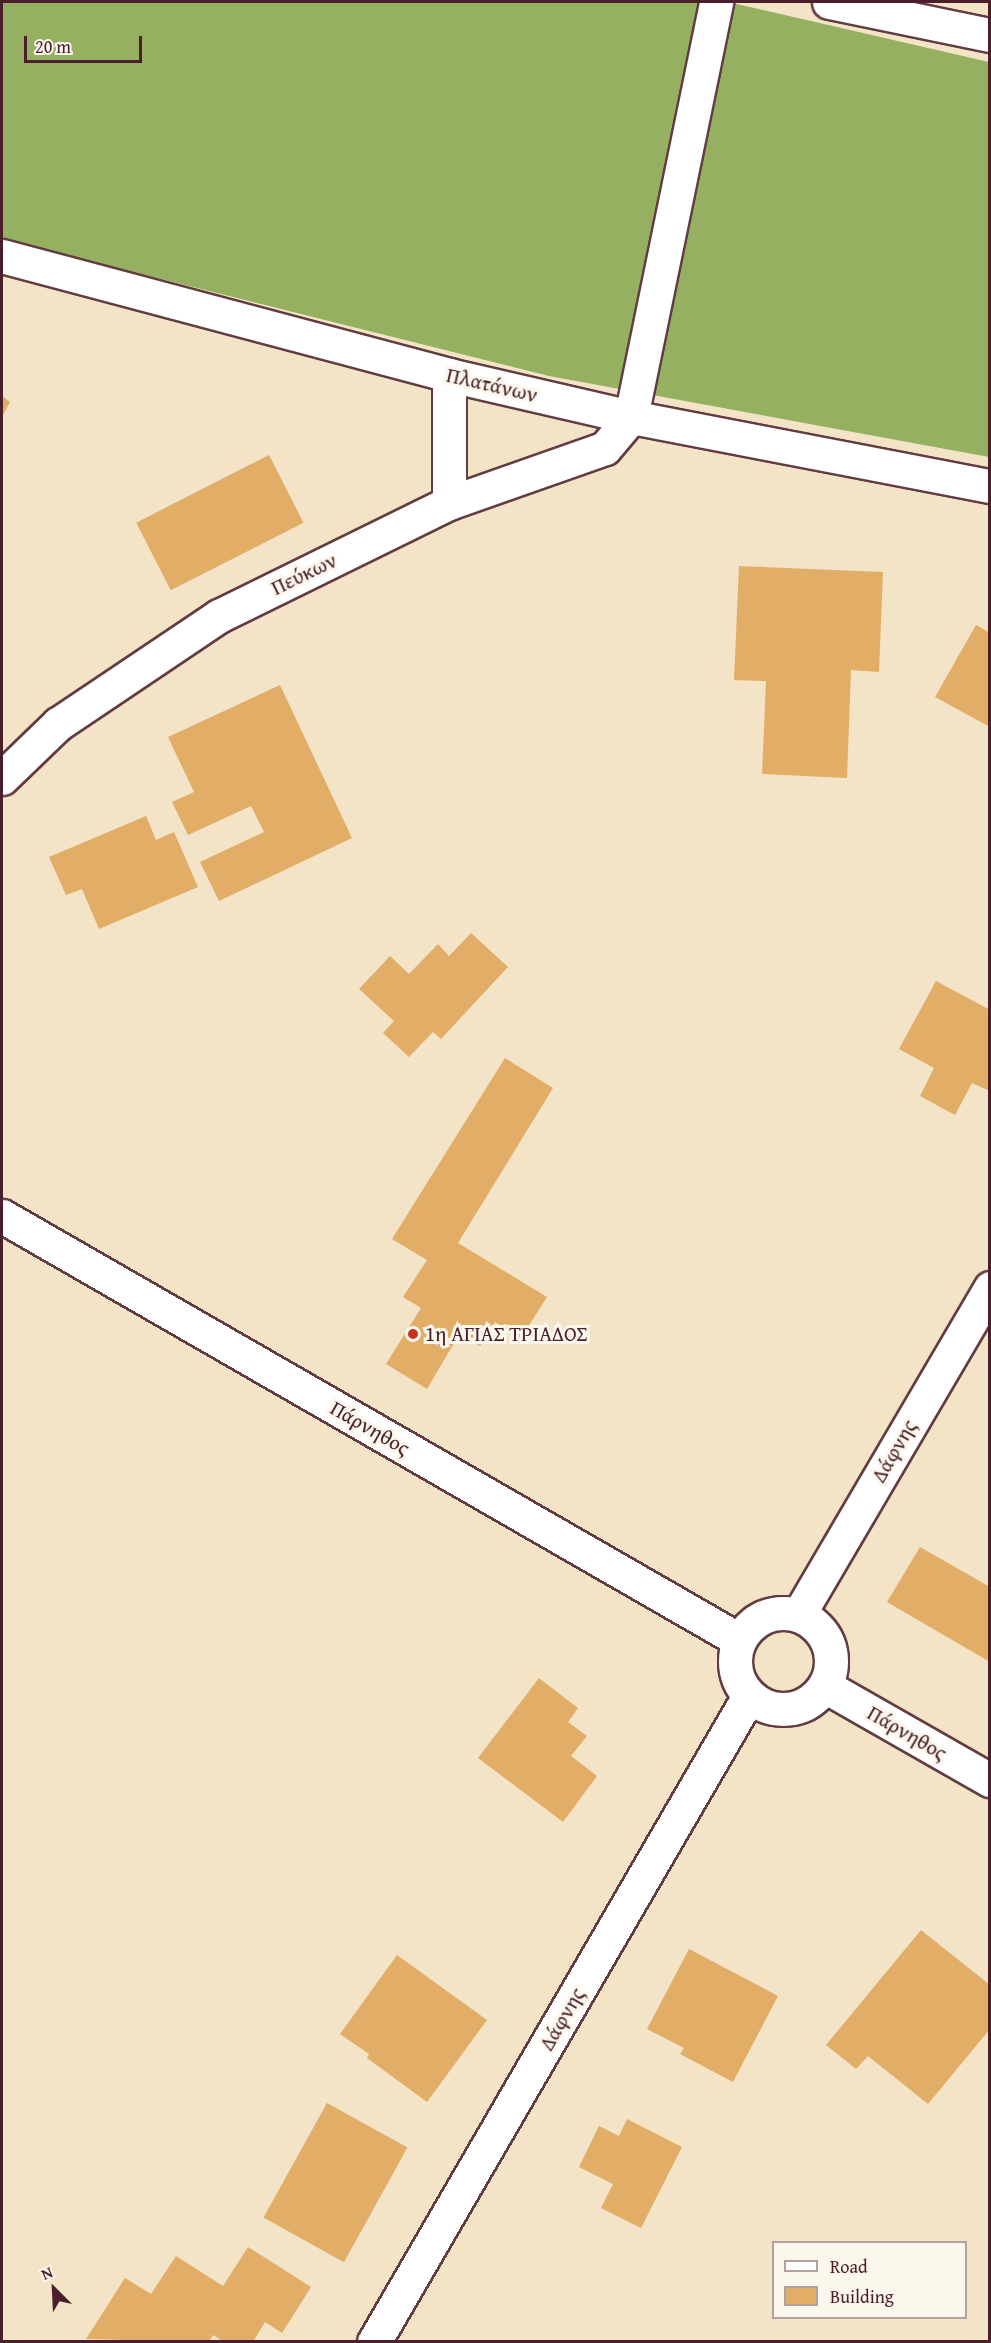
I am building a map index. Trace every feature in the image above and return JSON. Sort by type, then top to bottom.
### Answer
[{"type":"street","points":[[631,417],[716,2]]},
{"type":"street","points":[[829,2],[990,35]]},
{"type":"street","name":"Πλατάνων","points":[[2,256],[449,375],[631,417],[990,486]]},
{"type":"street","points":[[449,375],[449,503]]},
{"type":"street","name":"Πεύκων","points":[[2,778],[58,724],[219,616],[449,503],[605,448],[631,417]]},
{"type":"street","name":"Πάρνηθος","points":[[2,1216],[739,1640]]},
{"type":"street","name":"Δάφνης","points":[[799,1614],[990,1288]]},
{"type":"street","points":[[774,1613],[799,1614],[817,1626],[831,1652],[825,1686],[806,1703],[792,1708],[762,1705],[749,1696],[736,1670],[739,1640],[760,1618],[774,1613]]},
{"type":"street","name":"Πάρνηθος","points":[[825,1686],[990,1780]]},
{"type":"street","name":"Δάφνης","points":[[374,2342],[749,1696]]},
{"type":"green space","points":[[2,2],[728,2],[989,62],[989,457],[549,376],[9,241],[2,237]]},
{"type":"building","points":[[2,396],[10,402],[2,417]]},
{"type":"building","points":[[269,455],[304,523],[171,590],[136,523]]},
{"type":"building","points":[[739,566],[883,572],[879,672],[851,670],[847,778],[762,774],[766,681],[734,680]]},
{"type":"building","points":[[976,625],[990,633],[990,727],[935,697]]},
{"type":"building","points":[[280,685],[352,838],[219,901],[200,862],[264,832],[251,806],[188,835],[172,802],[194,792],[168,737]]},
{"type":"building","points":[[146,816],[156,840],[174,832],[198,887],[99,929],[82,889],[66,895],[49,857]]},
{"type":"building","points":[[471,933],[508,967],[441,1039],[433,1032],[409,1057],[383,1033],[394,1021],[359,989],[390,956],[409,974],[438,944],[449,956]]},
{"type":"building","points":[[936,981],[990,1010],[990,1091],[972,1083],[955,1115],[920,1096],[934,1068],[899,1049]]},
{"type":"building","points":[[505,1058],[553,1088],[458,1243],[547,1297],[521,1338],[495,1322],[480,1346],[460,1333],[427,1389],[386,1364],[421,1308],[403,1297],[427,1260],[392,1239]]},
{"type":"building","points":[[920,1547],[990,1587],[990,1662],[887,1602]]},
{"type":"building","points":[[539,1678],[578,1708],[568,1722],[587,1736],[571,1756],[597,1776],[563,1822],[478,1758]]},
{"type":"building","points":[[921,1930],[990,1985],[990,2029],[928,2104],[868,2056],[856,2069],[826,2045]]},
{"type":"building","points":[[689,1949],[778,1996],[733,2082],[680,2054],[684,2048],[647,2029]]},
{"type":"building","points":[[397,1955],[487,2020],[427,2102],[367,2058],[369,2054],[340,2034]]},
{"type":"building","points":[[327,2103],[407,2148],[344,2262],[263,2218]]},
{"type":"building","points":[[627,2119],[682,2147],[641,2228],[601,2208],[613,2184],[579,2167],[599,2126],[619,2136]]},
{"type":"building","points":[[248,2247],[311,2287],[282,2333],[265,2322],[253,2342],[224,2342],[213,2335],[209,2342],[86,2339],[125,2278],[151,2294],[176,2256],[223,2286]]},
{"type":"place","name":"1η ΑΓΙΑΣ ΤΡΙΑΔΟΣ","points":[[413,1334]]}]
